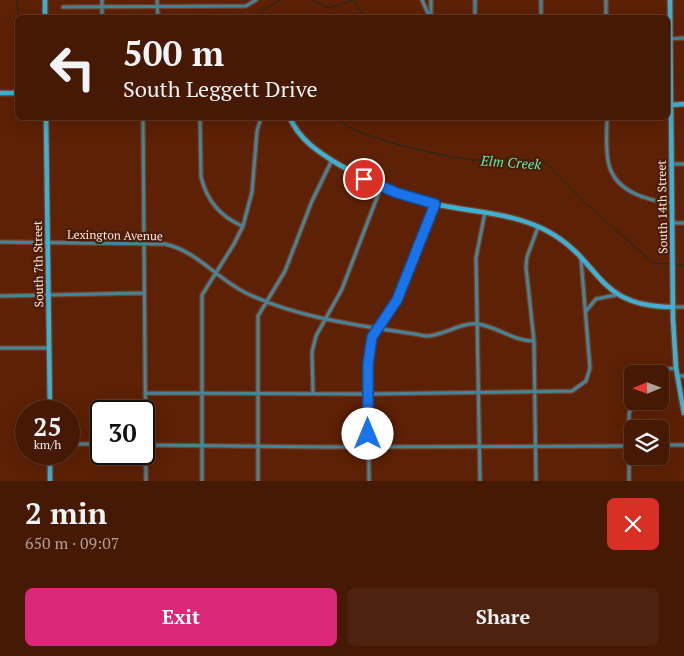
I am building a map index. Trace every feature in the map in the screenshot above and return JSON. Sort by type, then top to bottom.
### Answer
[{"type":"main road","points":[[45,0],[46,15]]},
{"type":"main road","name":"South 14th Street","points":[[670,0],[670,15]]},
{"type":"main road","points":[[0,93],[15,93]]},
{"type":"main road","points":[[670,105],[684,104]]},
{"type":"main road","name":"South 7th Street","points":[[46,120],[50,400]]},
{"type":"main road","points":[[291,120],[303,138],[332,160],[381,187],[435,204],[515,218],[538,226],[562,240],[616,295],[645,305],[673,307]]},
{"type":"main road","name":"South 14th Street","points":[[670,120],[673,307],[676,368],[684,413]]},
{"type":"main road","points":[[50,465],[50,481]]},
{"type":"street","points":[[102,0],[102,15]]},
{"type":"street","points":[[157,0],[158,15]]},
{"type":"street","points":[[63,7],[246,6],[256,0]]},
{"type":"street","points":[[422,0],[429,15]]},
{"type":"street","points":[[430,15],[431,0]]},
{"type":"street","points":[[474,0],[475,15]]},
{"type":"street","points":[[541,0],[541,15]]},
{"type":"street","points":[[606,0],[606,15]]},
{"type":"street","points":[[670,39],[684,38]]},
{"type":"street","points":[[143,120],[145,400]]},
{"type":"street","points":[[200,120],[201,177],[203,186],[211,202],[219,211],[243,226]]},
{"type":"street","points":[[202,481],[201,301],[205,289],[216,274],[243,226],[252,192],[257,131],[260,120]]},
{"type":"street","points":[[607,120],[609,167],[617,180],[642,198],[672,203]]},
{"type":"street","points":[[258,481],[256,322],[266,301],[285,272],[312,201],[332,160]]},
{"type":"street","points":[[672,164],[684,164]]},
{"type":"street","points":[[313,394],[312,352],[316,336],[342,289],[381,187]]},
{"type":"street","points":[[369,481],[368,349],[376,328],[397,300],[435,204]]},
{"type":"street","points":[[480,481],[479,324],[476,258],[486,212]]},
{"type":"street","points":[[672,223],[684,224]]},
{"type":"street","points":[[536,481],[534,340],[526,267],[527,256],[538,226]]},
{"type":"street","name":"Lexington Avenue","points":[[0,242],[48,244],[144,242],[165,244],[180,248],[193,255],[216,274],[246,293],[266,301],[325,318],[431,336],[465,325],[479,324]]},
{"type":"street","points":[[145,393],[368,394],[567,392],[582,385],[588,376],[590,368],[581,259]]},
{"type":"street","points":[[0,296],[144,294]]},
{"type":"street","points":[[585,311],[596,299],[616,295]]},
{"type":"street","points":[[673,307],[684,306]]},
{"type":"street","points":[[479,324],[508,336],[534,340]]},
{"type":"street","points":[[0,348],[49,348]]},
{"type":"street","points":[[669,369],[676,368]]},
{"type":"street","points":[[678,376],[684,376]]},
{"type":"street","points":[[155,445],[624,446]]},
{"type":"street","points":[[669,446],[684,445]]},
{"type":"street","points":[[146,465],[146,481]]},
{"type":"street","points":[[629,481],[630,465]]},
{"type":"waterway","name":"Elm Creek","points":[[17,0],[19,15]]},
{"type":"waterway","name":"Elm Creek","points":[[260,15],[263,10],[280,0]]},
{"type":"waterway","name":"Elm Creek","points":[[312,0],[329,8],[353,0],[363,15]]},
{"type":"waterway","name":"Elm Creek","points":[[339,120],[362,133],[400,145],[440,154],[471,160],[514,159],[545,162],[581,199],[653,263],[671,264]]},
{"type":"waterway","name":"Elm Creek","points":[[675,265],[684,265]]},
{"type":"route","points":[[364,179],[397,193],[435,204],[397,300],[376,328],[368,349],[368,434]]}]
